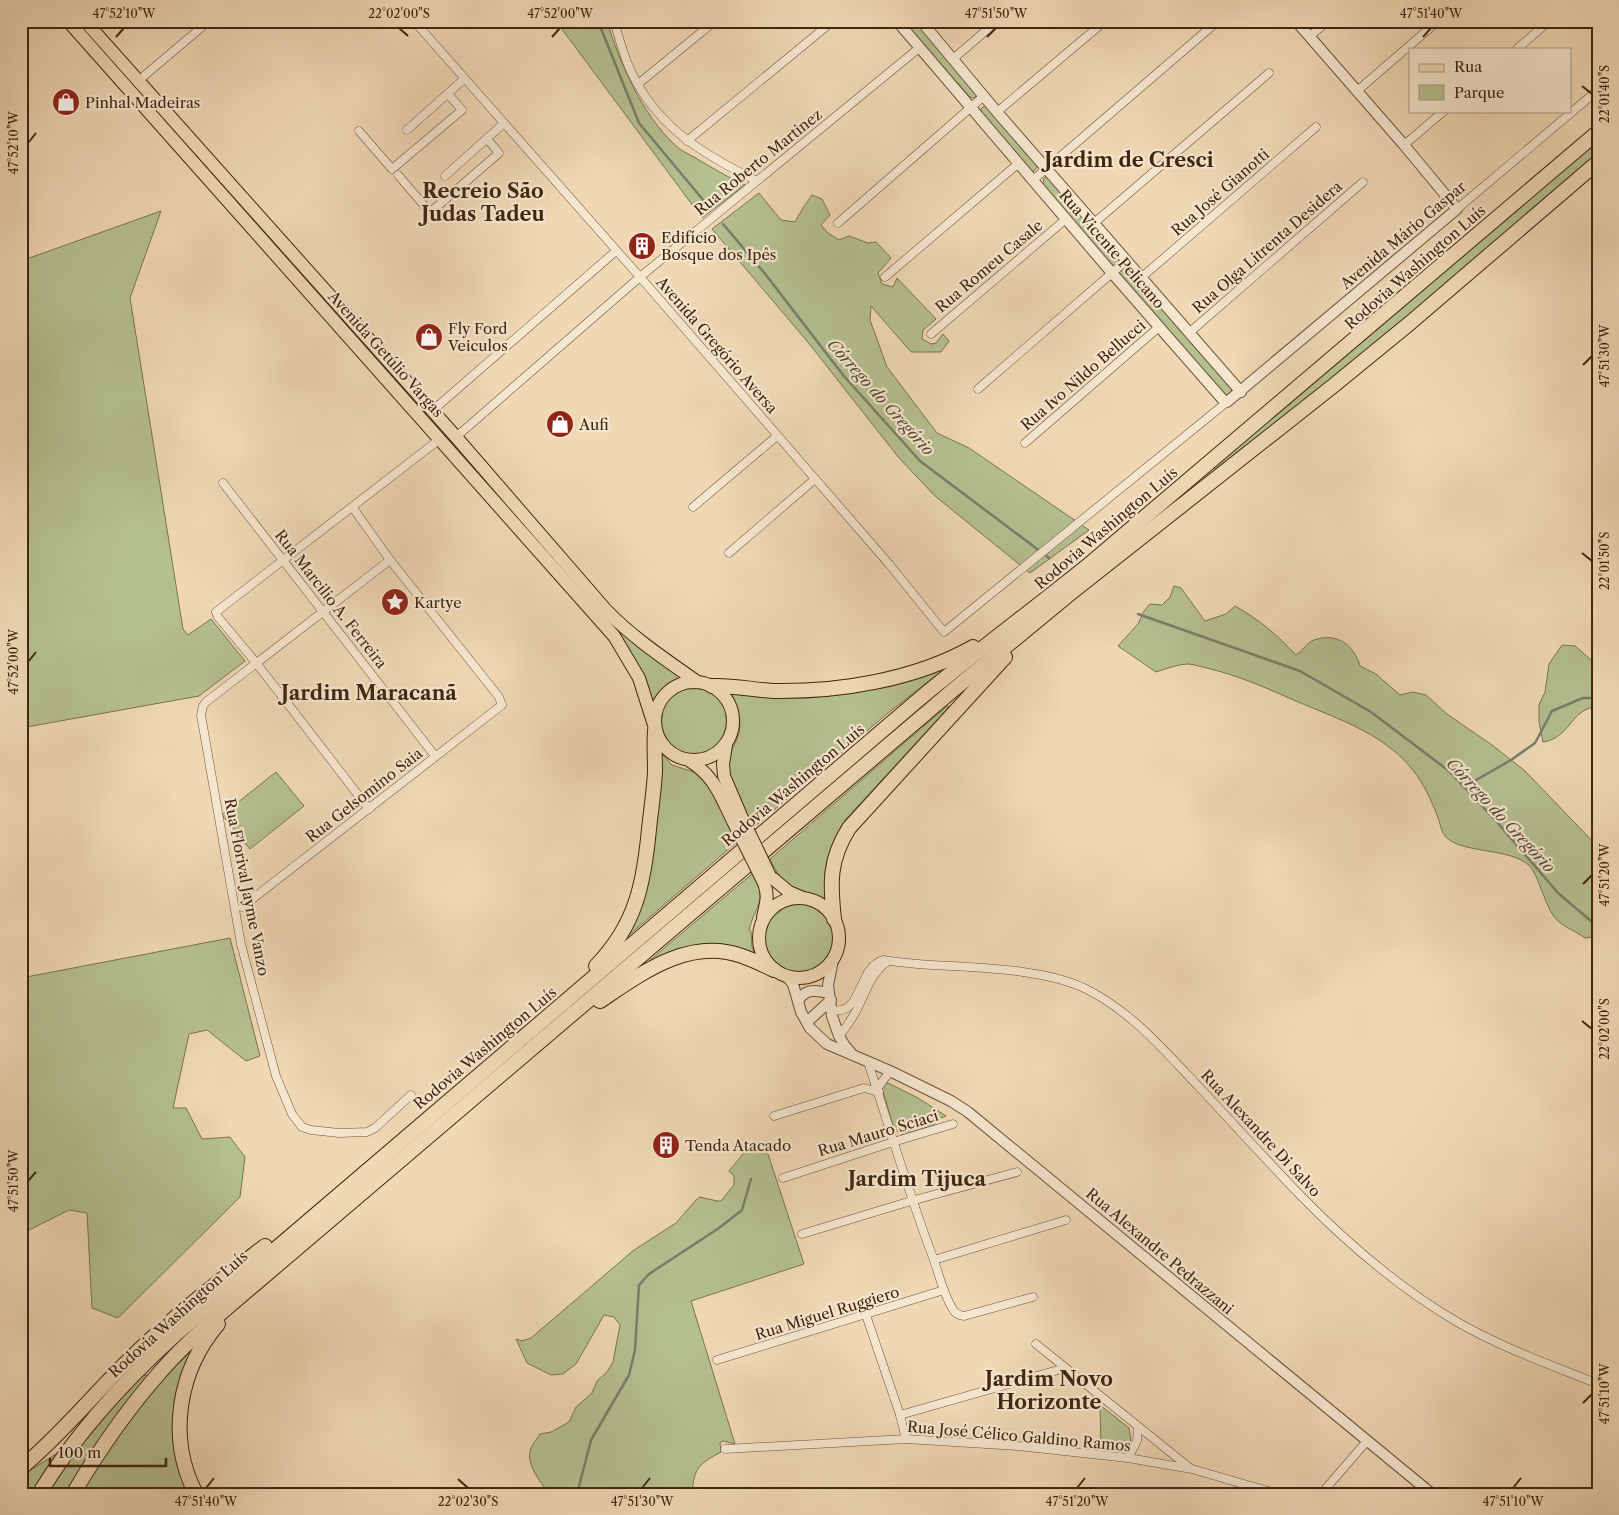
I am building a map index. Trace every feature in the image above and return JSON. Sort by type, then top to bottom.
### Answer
[{"type":"highway","name":"Rodovia Washington Luís","points":[[39,1494],[67,1452],[92,1420],[135,1372],[176,1334],[950,673],[1019,621],[1175,493],[1598,132]]},
{"type":"highway","name":"Rodovia Washington Luís","points":[[73,1494],[122,1419],[162,1370],[207,1325],[952,691],[1067,596],[1354,369],[1598,162]]},
{"type":"highway","points":[[834,919],[831,891],[833,864],[841,840],[848,828],[1008,653],[1067,596]]},
{"type":"highway","points":[[712,686],[749,690],[798,691],[880,680],[928,667],[961,654],[1019,621]]},
{"type":"highway","points":[[532,1030],[604,958],[634,908],[642,883],[646,857],[655,772],[654,727]]},
{"type":"highway","points":[[548,1036],[652,968],[681,955],[711,950],[727,952],[741,955],[780,973]]},
{"type":"highway","points":[[21,1468],[54,1439],[154,1336],[218,1282],[384,1155]]},
{"type":"highway","points":[[196,1494],[181,1446],[180,1418],[188,1373],[200,1347],[216,1326],[274,1268]]},
{"type":"main road","name":"Avenida Getúlio Vargas","points":[[68,21],[614,636],[638,678],[654,727]]},
{"type":"main road","name":"Avenida Getúlio Vargas","points":[[85,21],[456,437],[623,628],[652,651],[696,681]]},
{"type":"main road","points":[[738,819],[722,764],[726,745],[732,733],[733,719],[730,706],[723,694],[712,686],[696,681],[683,683],[670,689],[661,698],[655,711],[654,727],[660,742],[667,751],[678,758],[690,761],[701,768],[715,783],[738,819],[767,879],[768,900],[759,934],[759,944],[767,963],[780,973],[800,979],[813,976],[824,970],[838,951],[838,929],[834,919],[817,902],[789,892],[767,879]]},
{"type":"main road","points":[[690,761],[703,760],[710,757],[726,745]]},
{"type":"main road","points":[[761,924],[768,912],[778,904],[792,899],[805,899]]},
{"type":"street","points":[[138,81],[209,21]]},
{"type":"street","name":"Avenida Gregório Aversa","points":[[414,21],[640,277],[919,599],[944,632],[1227,402]]},
{"type":"street","points":[[614,21],[627,62],[638,84],[650,104],[672,129],[721,164],[757,181]]},
{"type":"street","points":[[638,84],[715,21]]},
{"type":"street","points":[[687,140],[833,21]]},
{"type":"street","name":"Rua Vicente Pelicano","points":[[897,21],[1159,328],[1224,401],[1227,402]]},
{"type":"street","name":"Rua Vicente Pelicano","points":[[921,21],[1241,392]]},
{"type":"street","points":[[953,59],[997,21]]},
{"type":"street","points":[[998,112],[1105,21]]},
{"type":"street","points":[[1033,180],[1218,21]]},
{"type":"street","points":[[1296,21],[1457,209]]},
{"type":"street","points":[[1310,36],[1328,21]]},
{"type":"street","points":[[1357,91],[1438,21]]},
{"type":"street","points":[[1517,48],[1549,21]]},
{"type":"street","name":"Rua Roberto Martinez","points":[[456,437],[640,277],[919,48]]},
{"type":"street","points":[[1094,223],[1269,73]]},
{"type":"street","points":[[407,130],[464,79]]},
{"type":"street","name":"Avenida Mário Gaspar","points":[[1572,112],[1598,90]]},
{"type":"street","points":[[359,131],[393,168],[462,110],[448,94]]},
{"type":"street","points":[[838,224],[984,96]]},
{"type":"street","points":[[1404,145],[1443,112]]},
{"type":"street","name":"Avenida Mário Gaspar","points":[[1227,402],[1572,112]]},
{"type":"street","points":[[445,176],[503,124]]},
{"type":"street","name":"Rua José Gianotti","points":[[1142,277],[1316,127]]},
{"type":"street","points":[[398,175],[430,211],[499,153],[487,139]]},
{"type":"street","points":[[885,278],[1019,164]]},
{"type":"street","name":"Rua Olga Litrenta Desidera","points":[[1190,332],[1363,182]]},
{"type":"street","name":"Rua Romeu Casale","points":[[931,334],[1066,219]]},
{"type":"street","points":[[432,411],[616,251]]},
{"type":"street","points":[[978,389],[1127,260]]},
{"type":"street","name":"Rua Ivo Nildo Bellucci","points":[[1026,443],[1159,328]]},
{"type":"street","points":[[693,507],[777,436]]},
{"type":"street","points":[[368,808],[216,612],[440,439]]},
{"type":"street","points":[[729,553],[815,479]]},
{"type":"street","name":"Rua Marcilio A. Ferreira","points":[[223,483],[435,756]]},
{"type":"street","points":[[257,664],[390,560],[353,508]]},
{"type":"street","name":"Rua Gelsomino Saia","points":[[242,907],[502,705],[499,698],[390,560]]},
{"type":"street","name":"Rua Florival Jayme Vanzo","points":[[257,664],[206,702],[201,715],[241,944],[276,1076],[292,1114],[302,1127],[311,1130],[339,1133],[367,1132],[375,1128],[411,1095]]},
{"type":"street","name":"Rua Alexandre Pedrazzani","points":[[833,960],[828,985],[835,1029],[845,1046],[854,1055]]},
{"type":"street","points":[[798,1002],[805,993],[813,990],[831,1001],[841,1011],[854,1002],[870,969],[880,961],[888,961]]},
{"type":"street","points":[[819,1037],[839,1036],[860,1004],[873,975],[888,961]]},
{"type":"street","name":"Rua Alexandre Di Salvo","points":[[888,961],[1037,974],[1065,980],[1106,1000],[1148,1032],[1302,1196],[1326,1220],[1382,1268],[1426,1302],[1459,1323],[1488,1338],[1598,1384]]},
{"type":"street","name":"Rua Alexandre Pedrazzani","points":[[780,973],[793,984],[798,1002],[810,1028],[827,1044],[890,1071],[951,1101],[968,1112],[1432,1494]]},
{"type":"street","points":[[807,1022],[831,1001]]},
{"type":"street","points":[[868,1062],[911,1201],[954,1312],[964,1316],[1033,1297]]},
{"type":"street","points":[[878,1090],[890,1071]]},
{"type":"street","points":[[774,1116],[864,1088],[878,1090]]},
{"type":"street","name":"Rua Mauro Sciaci","points":[[783,1178],[954,1124]]},
{"type":"street","points":[[802,1234],[911,1201],[1017,1172]]},
{"type":"street","points":[[934,1260],[1066,1220]]},
{"type":"street","name":"Rua Miguel Ruggiero","points":[[717,1360],[866,1316],[944,1290]]},
{"type":"street","points":[[866,1316],[900,1415],[906,1439]]},
{"type":"street","points":[[1036,1344],[1192,1469]]},
{"type":"street","points":[[900,1415],[1065,1368]]},
{"type":"street","points":[[1128,1458],[1137,1441],[1138,1427]]},
{"type":"street","name":"Rua José Célico Galdino Ramos","points":[[725,1449],[906,1439],[1018,1446],[1128,1458],[1192,1469],[1278,1494]]},
{"type":"street","points":[[1321,1494],[1367,1441]]},
{"type":"green space","points":[[73,21],[80,21],[616,624],[684,676],[666,688],[654,705],[646,682]]},
{"type":"green space","points":[[556,21],[607,21],[618,54],[634,88],[652,119],[663,133],[682,150],[745,185],[702,218]]},
{"type":"green space","points":[[903,21],[915,21],[975,90],[977,95],[974,98],[970,97]]},
{"type":"green space","points":[[985,105],[1038,166],[1034,171],[1032,172],[981,112]]},
{"type":"green space","points":[[1598,138],[1598,156],[1365,355],[1217,472],[1212,467]]},
{"type":"green space","points":[[1048,176],[1120,258],[1120,263],[1113,268],[1043,184],[1044,178]]},
{"type":"green space","points":[[759,193],[781,220],[795,222],[812,195],[822,199],[830,215],[821,225],[828,233],[839,240],[849,236],[868,243],[876,242],[891,258],[878,273],[882,284],[893,287],[897,278],[936,319],[923,330],[922,339],[931,344],[936,343],[943,334],[949,341],[941,352],[911,352],[871,306],[870,320],[887,367],[937,433],[969,448],[1089,530],[1030,573],[935,496],[899,458],[807,341],[712,229]]},
{"type":"green space","points":[[161,211],[130,298],[183,629],[188,635],[211,619],[245,661],[199,696],[21,728],[21,261]]},
{"type":"green space","points":[[1127,268],[1232,387],[1232,393],[1226,396],[1118,274],[1121,270]]},
{"type":"green space","points":[[1174,586],[1181,588],[1205,621],[1226,614],[1235,606],[1282,640],[1296,655],[1314,640],[1330,638],[1343,642],[1354,652],[1360,666],[1376,674],[1400,695],[1413,692],[1426,695],[1447,714],[1492,745],[1525,771],[1598,847],[1598,936],[1585,938],[1557,920],[1532,869],[1525,862],[1504,854],[1456,844],[1448,839],[1442,831],[1429,797],[1416,774],[1400,756],[1371,735],[1355,726],[1239,677],[1189,664],[1156,672],[1118,646],[1138,624],[1144,611],[1150,604],[1162,605],[1170,597]]},
{"type":"green space","points":[[1562,645],[1575,646],[1598,666],[1598,707],[1589,708],[1582,712],[1560,735],[1543,742],[1539,722],[1539,705],[1545,692],[1549,664]]},
{"type":"green space","points":[[948,666],[888,713],[753,828],[734,788],[729,771],[731,752],[739,734],[740,721],[737,708],[728,690],[748,693]]},
{"type":"green space","points":[[693,686],[706,689],[718,696],[725,708],[728,721],[725,734],[718,746],[706,753],[693,756],[680,753],[668,746],[661,734],[658,721],[661,708],[668,696],[680,689]]},
{"type":"green space","points":[[947,706],[949,707],[846,819],[840,828],[831,847],[826,867],[826,899],[818,895],[799,891],[786,884],[770,859]]},
{"type":"green space","points":[[658,750],[672,765],[697,773],[707,782],[737,842],[623,940],[634,918]]},
{"type":"green space","points":[[276,772],[304,806],[250,849],[222,815]]},
{"type":"green space","points":[[753,873],[760,890],[759,902],[749,930],[751,931],[752,947],[756,958],[744,953],[649,961]]},
{"type":"green space","points":[[792,904],[806,904],[818,909],[828,919],[833,931],[833,945],[828,957],[818,967],[806,972],[792,972],[780,967],[770,957],[765,945],[765,931],[770,919],[780,909]]},
{"type":"green space","points":[[230,938],[260,1056],[246,1061],[207,1030],[189,1034],[173,1108],[186,1108],[202,1139],[230,1137],[245,1157],[240,1197],[118,1318],[92,1308],[87,1213],[69,1210],[21,1234],[21,978]]},
{"type":"green space","points":[[888,1083],[918,1098],[946,1116],[934,1125],[903,1135],[894,1129],[882,1088],[884,1084]]},
{"type":"green space","points":[[753,1146],[759,1147],[768,1154],[804,1264],[691,1301],[735,1444],[723,1441],[720,1443],[721,1452],[699,1467],[694,1478],[692,1494],[549,1494],[532,1466],[530,1460],[531,1448],[540,1434],[551,1432],[569,1422],[576,1407],[592,1393],[597,1381],[607,1372],[613,1362],[620,1325],[614,1317],[604,1315],[576,1364],[563,1374],[551,1375],[527,1363],[516,1339],[522,1341],[531,1338],[634,1250],[676,1223],[700,1197],[721,1201],[734,1185],[734,1176],[729,1171],[748,1148]]},
{"type":"green space","points":[[190,1352],[192,1353],[183,1376],[190,1494],[81,1494],[131,1419],[159,1384]]},
{"type":"green space","points":[[141,1375],[152,1376],[67,1494],[44,1494],[75,1449]]},
{"type":"green space","points":[[1100,1405],[1129,1428],[1131,1440],[1122,1450],[1101,1448]]},
{"type":"green space","points":[[56,1454],[30,1494],[21,1494],[21,1476]]},
{"type":"waterway","name":"Córrego do Gregório","points":[[598,21],[639,123],[709,207]]},
{"type":"waterway","name":"Córrego do Gregório","points":[[723,224],[766,275],[843,375],[920,461],[1049,558]]},
{"type":"waterway","name":"Córrego do Gregório","points":[[1138,614],[1300,671],[1371,712],[1449,771],[1497,822],[1558,893],[1598,927]]},
{"type":"waterway","points":[[1464,787],[1511,760],[1535,743],[1552,711],[1583,698],[1598,698]]},
{"type":"waterway","points":[[577,1494],[591,1440],[629,1375],[635,1350],[639,1285],[649,1274],[719,1228],[742,1210],[751,1179]]},
{"type":"place","name":"Pinhal Madeiras","points":[[66,102]]},
{"type":"place","name":"Edifício Bosque dos Ipês","points":[[642,246]]},
{"type":"place","name":"Fly Ford Veiculos","points":[[429,337]]},
{"type":"place","name":"Aufi","points":[[560,424]]},
{"type":"place","name":"Kartye","points":[[395,602]]},
{"type":"place","name":"Tenda Atacado","points":[[666,1145]]},
{"type":"district","name":"Jardim de Cresci","points":[[1129,160]]},
{"type":"district","name":"Recreio São Judas Tadeu","points":[[483,202]]},
{"type":"district","name":"Jardim Maracanã","points":[[369,693]]},
{"type":"district","name":"Jardim Tijuca","points":[[917,1179]]},
{"type":"district","name":"Jardim Novo Horizonte","points":[[1049,1390]]}]
